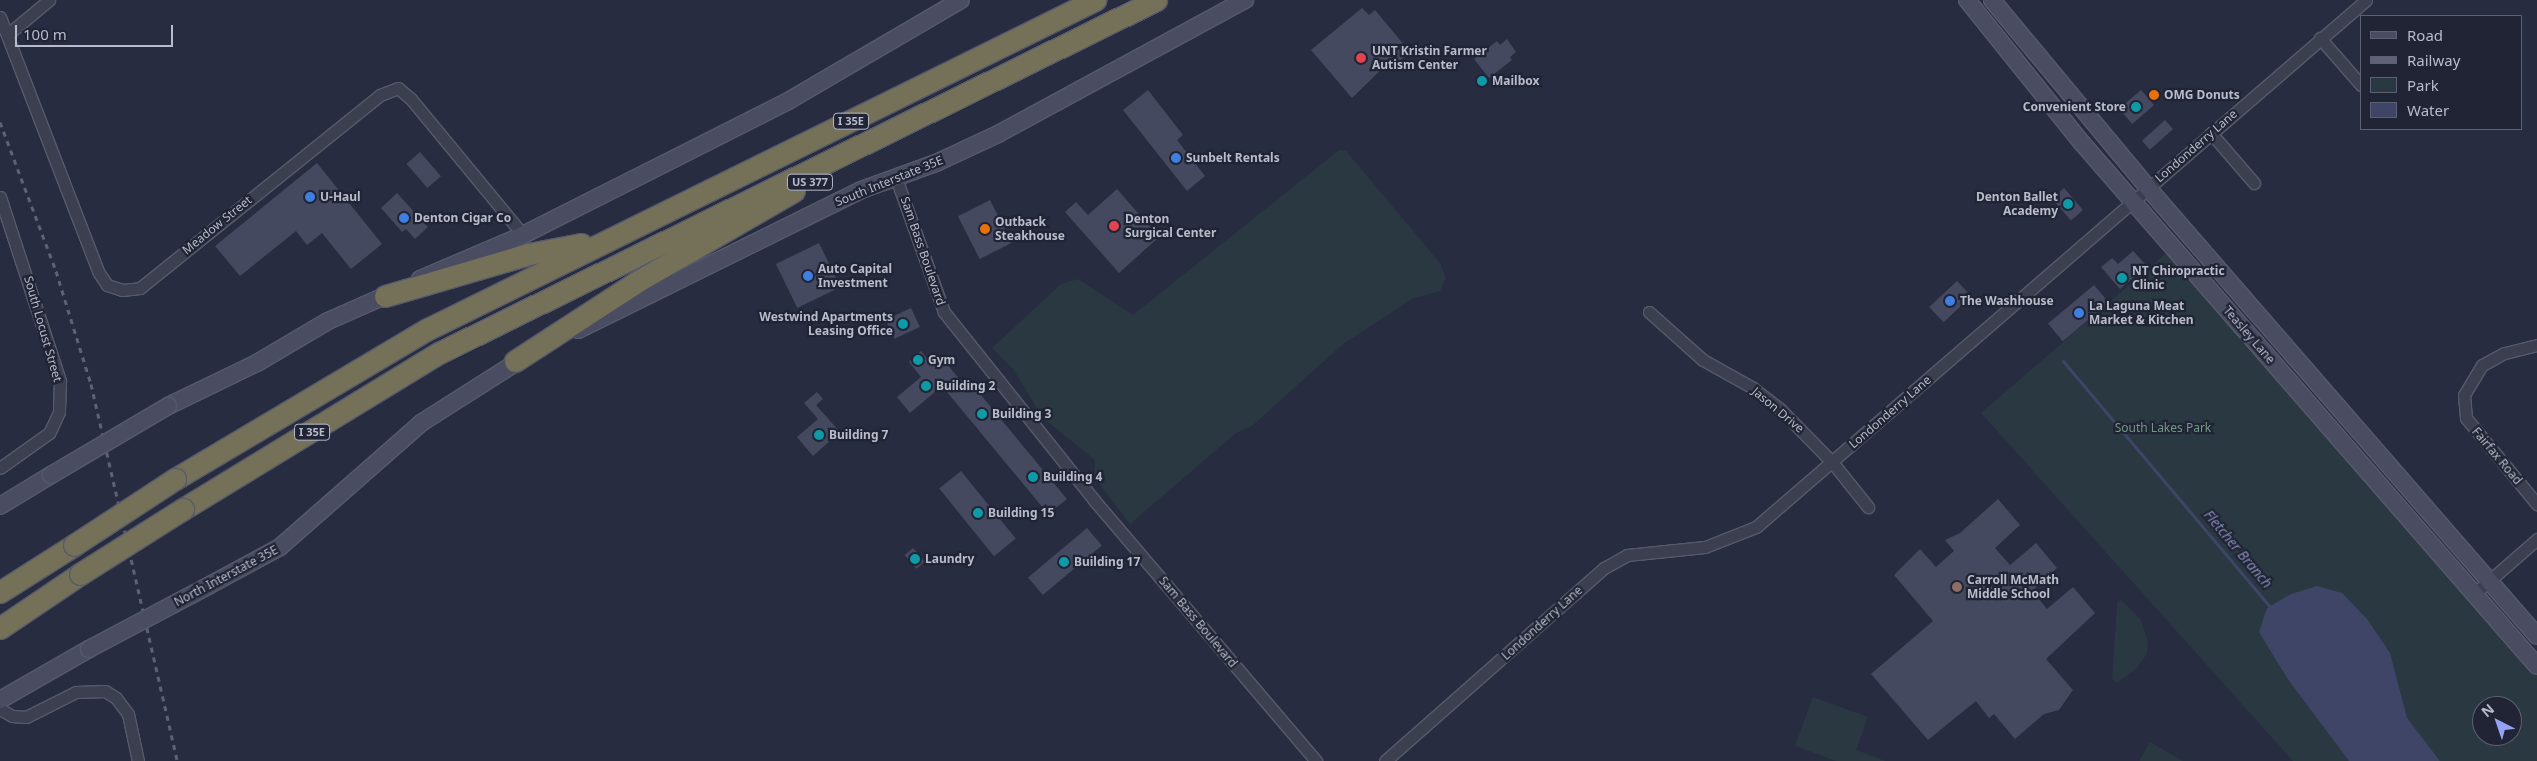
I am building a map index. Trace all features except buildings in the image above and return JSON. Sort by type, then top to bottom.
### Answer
[{"type":"highway","name":"I 35E","points":[[0,592],[174,479],[428,329],[1094,0]]},
{"type":"highway","name":"I 35E","points":[[0,628],[80,574],[183,509],[440,353],[888,130],[1156,0]]},
{"type":"highway","name":"US 377","points":[[509,365],[574,320],[819,177],[888,130]]},
{"type":"highway","points":[[385,296],[529,254],[606,240]]},
{"type":"main road","points":[[0,506],[168,406],[257,363],[328,321],[385,296],[436,270],[523,235],[788,101],[961,0]]},
{"type":"main road","name":"South Interstate 35E","points":[[509,365],[861,190],[896,178],[1000,133],[1245,0]]},
{"type":"main road","name":"Teasley Lane","points":[[1992,0],[2148,188],[2537,636]]},
{"type":"main road","name":"Teasley Lane","points":[[1975,3],[2133,201],[2537,666]]},
{"type":"main road","name":"North Interstate 35E","points":[[0,700],[89,649],[280,547],[421,423],[509,365]]},
{"type":"street","points":[[7,35],[49,0]]},
{"type":"street","name":"Londonderry Lane","points":[[1385,761],[1604,568],[1627,555],[1705,547],[1733,539],[1756,527],[2366,0]]},
{"type":"street","name":"Meadow Street","points":[[0,17],[99,273],[107,284],[122,290],[140,288],[380,94],[398,88],[411,98],[523,235]]},
{"type":"street","points":[[2320,38],[2360,84]]},
{"type":"street","points":[[2211,133],[2254,183]]},
{"type":"street","name":"Sam Bass Boulevard","points":[[896,178],[944,312],[1094,500],[1316,761]]},
{"type":"street","name":"South Locust Street","points":[[0,197],[60,381],[59,412],[48,433],[0,468]]},
{"type":"street","name":"Jason Drive","points":[[1649,312],[1703,360],[1767,399],[1832,462],[1868,507]]},
{"type":"street","name":"Fairfax Road","points":[[2537,345],[2504,353],[2482,365],[2469,381],[2464,404],[2473,428],[2537,504]]},
{"type":"street","points":[[2474,594],[2537,539]]},
{"type":"street","points":[[0,709],[20,718],[76,692],[104,691],[116,698],[128,714],[138,761]]},
{"type":"green space","points":[[1339,150],[1346,151],[1440,263],[1446,278],[1440,291],[1412,299],[1343,344],[1252,426],[1236,433],[1130,524],[1094,477],[1095,460],[1043,418],[1013,369],[992,348],[1061,284],[1078,279],[1133,315]]},
{"type":"green space","name":"South Lakes Park","points":[[2172,248],[2537,666],[2537,761],[2293,761],[1981,413]]},
{"type":"green space","points":[[2121,600],[2141,620],[2148,641],[2147,654],[2137,668],[2117,683],[2112,679],[2117,603]]},
{"type":"green space","points":[[1813,697],[1868,717],[1856,750],[1886,761],[1836,761],[1795,746]]},
{"type":"green space","points":[[2150,742],[2183,761],[2139,761]]},
{"type":"water","points":[[2317,586],[2342,593],[2367,619],[2390,653],[2407,718],[2440,761],[2349,761],[2287,678],[2259,632],[2267,608],[2291,594]]},
{"type":"waterway","name":"Fletcher Branch","points":[[2063,361],[2272,609]]},
{"type":"railway","points":[[0,122],[56,271],[91,384],[177,761]]},
{"type":"place","name":"UNT Kristin Farmer Autism Center","points":[[1361,58]]},
{"type":"place","name":"Mailbox","points":[[1482,81]]},
{"type":"place","name":"OMG Donuts","points":[[2154,95]]},
{"type":"place","name":"Convenient Store","points":[[2136,107]]},
{"type":"place","name":"Sunbelt Rentals","points":[[1176,158]]},
{"type":"place","name":"U-Haul","points":[[310,197]]},
{"type":"place","name":"Denton Ballet Academy","points":[[2068,204]]},
{"type":"place","name":"Denton Cigar Co","points":[[404,218]]},
{"type":"place","name":"Denton Surgical Center","points":[[1114,226]]},
{"type":"place","name":"Outback Steakhouse","points":[[985,229]]},
{"type":"place","name":"Auto Capital Investment","points":[[808,276]]},
{"type":"place","name":"NT Chiropractic Clinic","points":[[2122,278]]},
{"type":"place","name":"The Washhouse","points":[[1950,301]]},
{"type":"place","name":"La Laguna Meat Market & Kitchen","points":[[2079,313]]},
{"type":"place","name":"Westwind Apartments Leasing Office","points":[[903,324]]},
{"type":"place","name":"Gym","points":[[918,360]]},
{"type":"place","name":"Building 2","points":[[926,386]]},
{"type":"place","name":"Building 3","points":[[982,414]]},
{"type":"place","name":"Building 7","points":[[819,435]]},
{"type":"place","name":"Building 4","points":[[1033,477]]},
{"type":"place","name":"Building 15","points":[[978,513]]},
{"type":"place","name":"Laundry","points":[[915,559]]},
{"type":"place","name":"Building 17","points":[[1064,562]]},
{"type":"place","name":"Carroll McMath Middle School","points":[[1957,587]]}]
